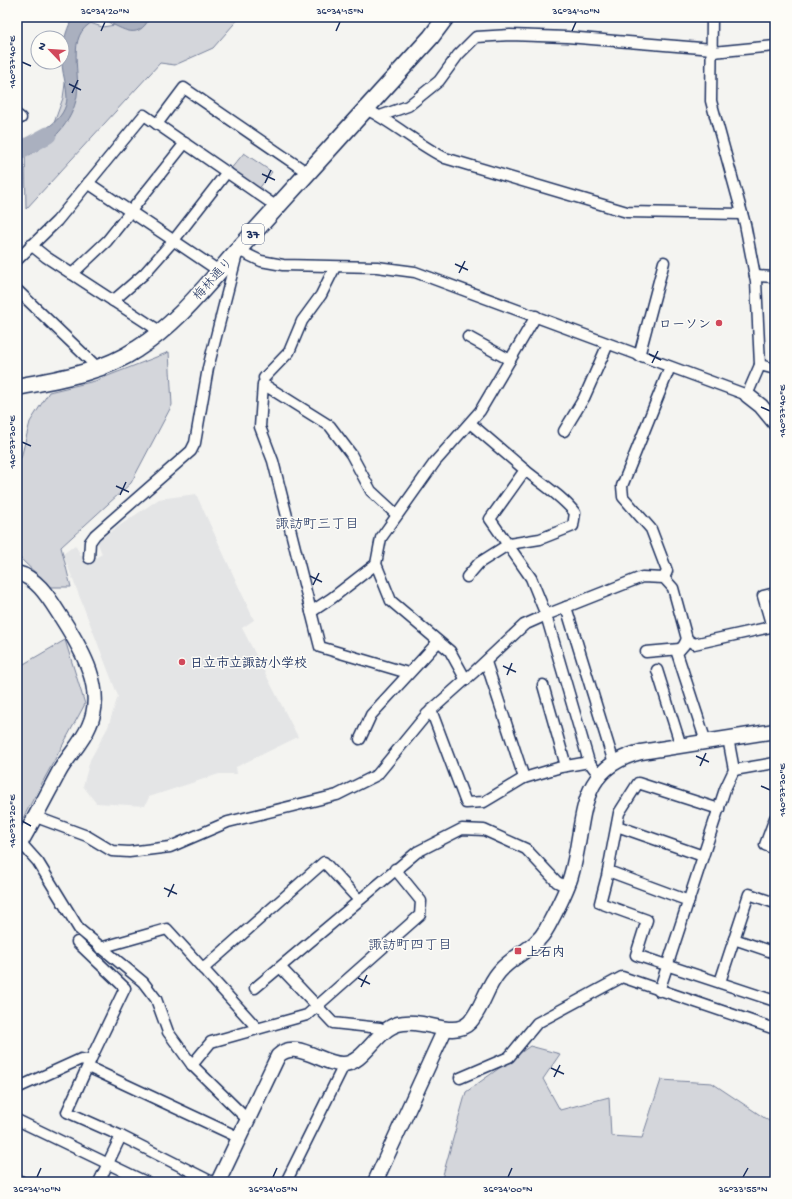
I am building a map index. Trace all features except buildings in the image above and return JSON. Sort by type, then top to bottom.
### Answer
[{"type":"main road","name":"梅林通り","points":[[17,387],[81,374],[98,368],[137,350],[161,332],[219,272],[431,37],[446,17]]},
{"type":"street","points":[[712,17],[712,101],[742,214],[755,276],[760,365],[746,395]]},
{"type":"street","points":[[380,116],[408,106],[439,81],[458,55],[476,37],[510,35],[567,37],[713,50],[775,46]]},
{"type":"street","points":[[157,124],[184,88],[308,173]]},
{"type":"street","points":[[366,109],[380,116],[429,150],[445,158],[627,212],[742,214]]},
{"type":"street","points":[[17,260],[57,221],[144,115],[277,207]]},
{"type":"street","points":[[72,274],[107,241],[185,143]]},
{"type":"street","points":[[112,301],[144,274],[174,240],[227,172]]},
{"type":"street","points":[[88,183],[219,272]]},
{"type":"street","points":[[31,245],[112,301],[161,332]]},
{"type":"street","points":[[89,558],[90,542],[95,535],[191,451],[194,443],[208,368],[238,250],[261,260],[283,265],[377,267],[415,272],[746,395],[761,406],[775,423]]},
{"type":"street","points":[[639,356],[664,262]]},
{"type":"street","points":[[264,378],[289,352],[302,321],[321,295],[335,267]]},
{"type":"street","points":[[755,276],[775,277]]},
{"type":"street","points":[[17,290],[98,368]]},
{"type":"street","points":[[466,680],[450,651],[391,601],[376,564],[381,538],[435,462],[480,411],[536,316]]},
{"type":"street","points":[[468,337],[510,360]]},
{"type":"street","points":[[564,430],[584,398],[608,344]]},
{"type":"street","points":[[760,365],[775,370]]},
{"type":"street","points":[[664,578],[667,571],[651,529],[623,497],[622,486],[670,368]]},
{"type":"street","points":[[397,516],[371,491],[351,454],[330,426],[263,384],[260,427],[273,461],[320,647],[408,673]]},
{"type":"street","points":[[467,577],[480,563],[509,544],[540,538],[573,526],[575,513],[565,500],[553,493],[470,422]]},
{"type":"street","points":[[525,470],[490,519],[509,544],[531,578],[546,615],[589,762],[599,775]]},
{"type":"street","points":[[311,612],[332,598],[376,564]]},
{"type":"street","points":[[17,573],[34,582],[46,593],[71,632],[85,657],[95,696],[94,714],[89,728],[60,771],[19,846],[38,862],[79,929],[100,948],[143,982],[156,999],[168,1032],[192,1065],[248,1120]]},
{"type":"street","points":[[36,817],[87,836],[112,851],[130,852],[170,847],[228,822],[337,795],[377,776],[432,710],[486,662],[524,625],[546,615],[642,577],[664,578],[673,588],[687,639],[694,644],[762,628],[774,627],[763,596],[775,593]]},
{"type":"street","points":[[566,607],[614,763]]},
{"type":"street","points":[[687,639],[676,653],[706,742]]},
{"type":"street","points":[[360,739],[371,715],[438,642]]},
{"type":"street","points":[[646,652],[680,649]]},
{"type":"street","points":[[486,662],[524,778]]},
{"type":"street","points":[[657,670],[681,746]]},
{"type":"street","points":[[543,685],[566,766]]},
{"type":"street","points":[[432,710],[466,803],[484,802],[524,778],[566,766],[589,762]]},
{"type":"street","points":[[218,1182],[278,1056],[283,1051],[296,1050],[344,1065],[357,1059],[384,1031],[396,1025],[407,1022],[426,1024],[453,1030],[469,1023],[476,1014],[499,972],[530,949],[541,937],[567,887],[575,859],[588,796],[599,775],[614,763],[641,752],[775,731]]},
{"type":"street","points":[[659,991],[719,809],[734,770],[728,738]]},
{"type":"street","points":[[734,770],[775,763]]},
{"type":"street","points":[[719,809],[638,783],[619,813],[608,872],[600,903],[647,920],[636,955],[775,1001]]},
{"type":"street","points":[[775,818],[765,845],[775,849]]},
{"type":"street","points":[[617,826],[704,856]]},
{"type":"street","points":[[256,988],[395,869],[417,852],[462,829],[484,830],[526,849],[557,882],[567,887]]},
{"type":"street","points":[[203,969],[324,862],[359,900]]},
{"type":"street","points":[[192,1065],[211,1042],[307,1015],[316,1005],[420,915],[421,901],[395,869]]},
{"type":"street","points":[[608,872],[689,901]]},
{"type":"street","points":[[720,982],[749,894],[775,902]]},
{"type":"street","points":[[100,948],[167,929],[257,1028]]},
{"type":"street","points":[[734,939],[775,953]]},
{"type":"street","points":[[77,942],[125,988],[67,1112],[121,1136],[212,1182]]},
{"type":"street","points":[[281,968],[333,1023],[380,1028],[384,1031]]},
{"type":"street","points":[[460,1078],[509,1057],[537,1023],[622,977],[659,991],[775,1029]]},
{"type":"street","points":[[375,1182],[445,1029]]},
{"type":"street","points":[[17,1088],[81,1059],[240,1138]]},
{"type":"street","points":[[286,1182],[344,1065]]},
{"type":"street","points":[[17,1120],[146,1182]]},
{"type":"street","points":[[99,1182],[121,1136]]},
{"type":"street","points":[[17,1179],[22,1182]]},
{"type":"shaded area","points":[[125,17],[240,17],[213,48],[175,65],[160,63],[26,209],[25,150],[40,139],[54,123],[63,98],[67,70],[70,70],[70,61],[84,21],[102,27],[122,24]]},
{"type":"shaded area","points":[[244,153],[272,172],[257,191],[229,171]]},
{"type":"shaded area","points":[[169,352],[172,405],[131,483],[61,547],[71,587],[50,587],[19,557],[17,551],[17,460],[21,458],[30,422],[49,392],[95,381]]},
{"type":"shaded area","name":"日立市立諏訪小学校","points":[[196,494],[254,620],[242,628],[298,737],[236,767],[237,774],[219,774],[149,797],[145,806],[96,803],[83,786],[90,760],[108,727],[118,696],[63,554],[75,545],[86,564],[102,554],[97,541],[159,499]]},
{"type":"shaded area","points":[[65,640],[85,704],[17,829],[17,658],[22,665]]},
{"type":"shaded area","points":[[530,1046],[560,1054],[543,1079],[560,1110],[609,1097],[611,1136],[642,1138],[661,1080],[712,1083],[775,1125],[775,1182],[441,1182],[466,1092]]},
{"type":"water","points":[[73,17],[127,17],[132,19],[135,17],[150,17],[140,30],[128,31],[101,19],[89,24],[82,31],[76,51],[78,85],[77,96],[71,115],[60,131],[46,145],[29,155],[28,138],[41,132],[53,123],[63,112],[66,105],[67,94],[63,70],[70,70],[70,30],[67,30]]},
{"type":"waterway","points":[[17,152],[48,135]]},
{"type":"place","name":"ローソン","points":[[719,323]]},
{"type":"place","name":"日立市立諏訪小学校","points":[[182,662]]},
{"type":"place","name":"上石内","points":[[518,951]]},
{"type":"district","name":"諏訪町三丁目","points":[[317,523]]},
{"type":"district","name":"諏訪町四丁目","points":[[410,944]]}]
